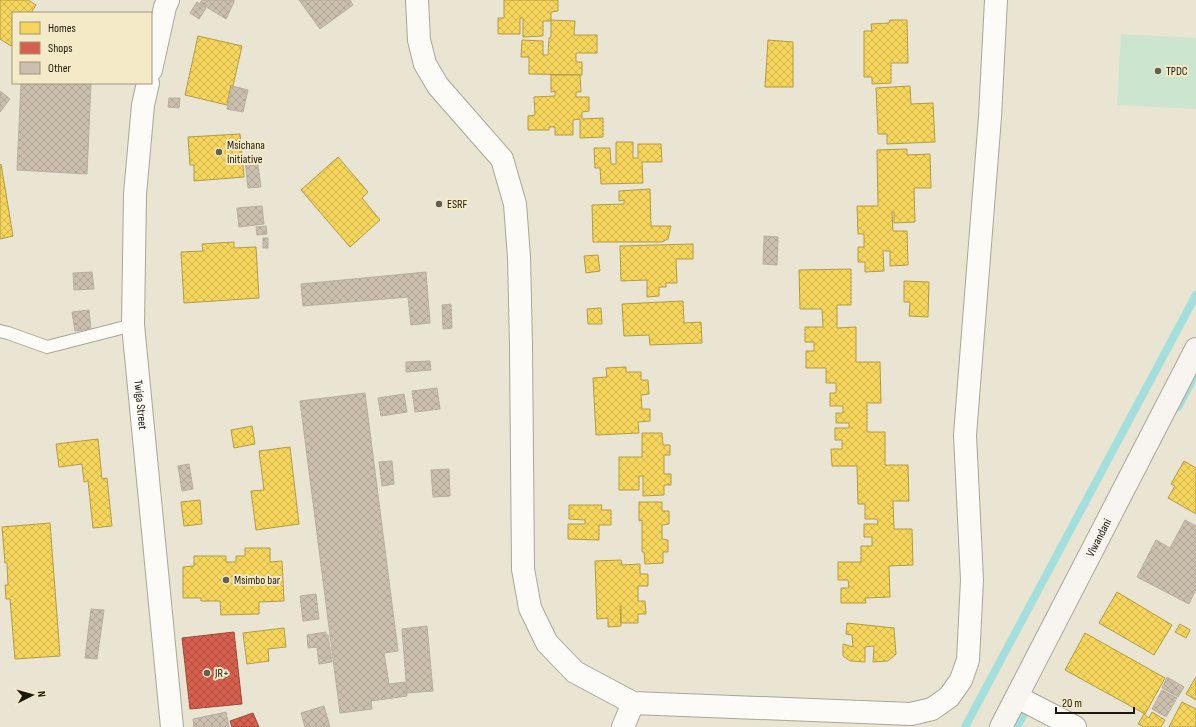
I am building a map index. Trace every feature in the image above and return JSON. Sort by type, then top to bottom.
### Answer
[{"type":"street","points":[[152,66],[165,7],[168,0]]},
{"type":"street","points":[[417,0],[419,40],[425,64],[438,86],[502,159],[515,204],[519,257],[521,331],[523,569],[530,608],[547,644],[575,672],[633,703],[912,714],[932,708],[949,697],[962,680],[968,660],[972,580],[965,435],[990,117],[996,0]]},
{"type":"street","name":"Twiga Street","points":[[148,84],[143,104],[135,194],[133,325],[172,727]]},
{"type":"street","name":"Viwandani","points":[[1001,727],[1196,349]]},
{"type":"street","points":[[1017,696],[1075,727]]},
{"type":"street","points":[[623,727],[633,703]]},
{"type":"lane","points":[[0,331],[47,347],[133,325]]},
{"type":"green space","name":"TPDC","points":[[1121,34],[1196,38],[1196,109],[1117,105]]},
{"type":"building: Homes","points":[[0,0],[28,0],[36,5],[32,12],[12,12],[11,46],[0,39]]},
{"type":"building: Homes","points":[[504,0],[558,0],[558,11],[551,12],[551,21],[543,21],[543,36],[523,37],[523,18],[520,18],[520,34],[498,34],[498,18],[504,18]]},
{"type":"building: Homes","points":[[551,20],[575,21],[574,35],[597,35],[597,53],[576,53],[576,62],[582,62],[582,75],[529,74],[529,57],[521,57],[522,40],[543,41],[543,55],[548,55],[549,38],[551,37]]},
{"type":"building: Homes","points":[[890,20],[907,20],[908,63],[891,63],[891,83],[872,84],[872,77],[864,77],[864,31],[872,31],[871,24],[889,23]]},
{"type":"building: Homes","points":[[198,36],[242,46],[227,105],[185,95]]},
{"type":"building: Homes","points":[[768,40],[793,42],[793,87],[765,87]]},
{"type":"building: Homes","points":[[551,75],[580,75],[581,92],[576,92],[576,97],[589,97],[589,111],[582,112],[582,119],[603,118],[603,137],[580,138],[580,119],[573,120],[573,135],[555,135],[555,127],[549,127],[549,130],[528,130],[528,116],[535,115],[534,97],[555,96],[555,91],[551,92]]},
{"type":"building: Homes","points":[[910,86],[911,104],[933,103],[935,142],[887,144],[887,134],[878,134],[876,88]]},
{"type":"building: Homes","points":[[240,134],[244,177],[194,181],[194,165],[190,165],[188,137]]},
{"type":"building: Homes","points":[[616,142],[633,142],[633,158],[638,158],[638,144],[661,144],[662,162],[642,162],[643,183],[601,184],[600,168],[595,168],[594,148],[610,148],[611,164],[616,164]]},
{"type":"building: Homes","points":[[907,149],[907,155],[930,154],[931,188],[914,188],[915,222],[894,223],[894,212],[892,212],[893,231],[907,231],[908,265],[890,266],[890,251],[883,251],[884,271],[865,272],[865,262],[858,262],[858,247],[864,247],[864,234],[858,234],[857,206],[878,206],[877,150]]},
{"type":"building: Homes","points":[[338,157],[368,192],[362,198],[380,220],[350,247],[301,190]]},
{"type":"building: Homes","points":[[1,164],[13,236],[0,239],[0,165]]},
{"type":"building: Homes","points":[[650,189],[651,226],[671,226],[668,239],[662,242],[593,242],[592,205],[624,204],[624,200],[619,201],[619,191]]},
{"type":"building: Homes","points":[[234,242],[234,248],[256,247],[259,298],[184,303],[181,252],[203,251],[202,244]]},
{"type":"building: Homes","points":[[693,244],[693,259],[676,259],[677,283],[666,283],[666,287],[659,287],[659,296],[647,297],[647,280],[621,281],[620,246]]},
{"type":"building: Homes","points":[[598,255],[600,271],[586,273],[584,256]]},
{"type":"building: Homes","points":[[851,269],[851,305],[837,305],[837,328],[856,327],[856,362],[880,362],[881,403],[867,403],[867,432],[885,432],[885,465],[908,465],[909,501],[893,501],[894,529],[912,529],[913,565],[889,566],[890,597],[865,598],[866,603],[841,603],[841,588],[849,588],[848,580],[838,580],[838,562],[861,562],[861,546],[872,546],[872,537],[864,537],[864,524],[878,524],[877,519],[865,519],[865,504],[858,504],[857,466],[832,466],[831,449],[842,449],[842,440],[835,440],[835,428],[849,428],[849,423],[836,423],[836,413],[843,413],[843,406],[830,406],[830,393],[836,393],[836,383],[826,383],[826,368],[806,368],[806,351],[814,351],[814,342],[805,342],[805,327],[823,327],[822,309],[800,309],[799,270]]},
{"type":"building: Homes","points":[[904,281],[929,282],[928,317],[909,316],[910,302],[904,302]]},
{"type":"building: Homes","points":[[683,301],[684,323],[701,322],[702,343],[650,345],[649,335],[624,336],[622,304]]},
{"type":"building: Homes","points":[[601,308],[602,324],[588,324],[587,309]]},
{"type":"building: Homes","points":[[626,367],[626,372],[641,372],[641,380],[648,380],[649,394],[641,395],[642,409],[650,409],[650,421],[638,422],[639,433],[596,435],[593,378],[607,377],[606,368]]},
{"type":"building: Homes","points":[[252,426],[255,444],[234,448],[231,430]]},
{"type":"building: Homes","points":[[642,433],[662,433],[663,445],[670,445],[670,455],[664,455],[664,474],[671,474],[671,485],[664,485],[664,495],[643,496],[643,476],[639,476],[639,490],[619,490],[619,457],[642,457]]},
{"type":"building: Homes","points":[[98,439],[102,479],[107,478],[112,526],[93,528],[88,481],[84,482],[82,464],[59,467],[56,444]]},
{"type":"building: Homes","points":[[290,447],[299,524],[256,530],[251,491],[264,490],[259,451]]},
{"type":"building: Homes","points":[[1184,461],[1196,468],[1196,514],[1168,498],[1175,486],[1171,484]]},
{"type":"building: Homes","points":[[200,500],[202,524],[184,526],[181,502]]},
{"type":"building: Homes","points":[[639,502],[662,502],[662,511],[669,511],[669,524],[662,525],[662,539],[668,540],[668,552],[663,552],[663,563],[645,564],[644,552],[642,552],[642,520],[639,521]]},
{"type":"building: Homes","points":[[569,505],[602,505],[601,510],[611,510],[611,525],[599,525],[599,540],[568,539],[568,524],[585,524],[585,520],[569,519]]},
{"type":"building: Homes","points":[[50,523],[60,656],[15,659],[10,599],[6,599],[5,585],[8,585],[7,563],[5,563],[2,527]]},
{"type":"building: Homes","points":[[245,548],[270,548],[270,562],[282,561],[284,601],[259,602],[259,614],[221,615],[220,601],[201,601],[201,598],[183,598],[183,567],[194,566],[194,556],[226,556],[226,562],[236,562],[236,556],[245,556]]},
{"type":"building: Homes","points":[[621,560],[622,565],[640,564],[640,574],[648,574],[648,586],[638,586],[638,601],[645,601],[646,614],[638,614],[638,623],[621,623],[620,606],[621,626],[608,627],[608,618],[597,619],[595,561]]},
{"type":"building: Homes","points":[[1117,592],[1172,625],[1154,655],[1099,623]]},
{"type":"building: Homes","points":[[847,623],[894,628],[896,654],[888,661],[873,662],[874,646],[865,647],[865,662],[850,661],[843,656],[843,644],[853,647],[852,635],[846,634]]},
{"type":"building: Homes","points":[[1180,624],[1190,630],[1186,638],[1175,632]]},
{"type":"building: Homes","points":[[284,628],[286,647],[268,649],[269,661],[247,664],[243,633]]},
{"type":"building: Homes","points":[[1085,633],[1165,678],[1145,714],[1065,670]]},
{"type":"building: Homes","points":[[1196,677],[1196,700],[1186,694]]},
{"type":"building: Homes","points":[[1182,702],[1196,709],[1196,727],[1169,727]]},
{"type":"building: Homes","points":[[1152,712],[1165,720],[1161,727],[1144,727],[1138,724],[1144,714],[1149,718]]},
{"type":"building: Shops","points":[[234,632],[242,704],[190,709],[182,638]]},
{"type":"building: Shops","points":[[253,713],[259,727],[232,727],[230,721]]},
{"type":"building: Other","points":[[202,0],[234,0],[234,2],[226,19],[200,3]]},
{"type":"building: Other","points":[[299,0],[350,0],[353,5],[320,29]]},
{"type":"building: Other","points":[[197,2],[206,8],[199,19],[190,13]]},
{"type":"building: Other","points":[[21,84],[91,84],[87,174],[17,170]]},
{"type":"building: Other","points":[[232,86],[248,90],[243,112],[227,109]]},
{"type":"building: Other","points":[[0,91],[10,99],[0,112]]},
{"type":"building: Other","points":[[169,98],[180,98],[179,108],[168,107]]},
{"type":"building: Other","points":[[257,158],[261,187],[248,188],[245,160]]},
{"type":"building: Other","points":[[262,206],[264,224],[239,227],[237,208]]},
{"type":"building: Other","points":[[266,226],[267,234],[257,235],[256,227]]},
{"type":"building: Other","points":[[764,236],[778,237],[777,265],[763,264]]},
{"type":"building: Other","points":[[263,238],[268,238],[268,248],[263,248]]},
{"type":"building: Other","points":[[92,272],[94,289],[74,290],[73,273]]},
{"type":"building: Other","points":[[426,272],[430,323],[411,325],[408,297],[303,306],[301,284]]},
{"type":"building: Other","points":[[451,304],[452,328],[443,329],[442,305]]},
{"type":"building: Other","points":[[89,310],[91,329],[75,331],[72,312]]},
{"type":"building: Other","points":[[430,361],[431,370],[406,372],[406,362]]},
{"type":"building: Other","points":[[437,388],[440,409],[415,412],[412,391]]},
{"type":"building: Other","points":[[365,393],[398,651],[384,653],[389,684],[405,682],[407,696],[371,701],[372,709],[340,713],[300,401]]},
{"type":"building: Other","points":[[404,394],[407,412],[381,416],[378,398]]},
{"type":"building: Other","points":[[392,461],[394,484],[382,486],[379,462]]},
{"type":"building: Other","points":[[189,464],[193,489],[182,491],[178,466]]},
{"type":"building: Other","points":[[449,469],[450,496],[433,497],[431,470]]},
{"type":"building: Other","points":[[1185,520],[1196,526],[1196,589],[1189,604],[1137,577],[1156,540],[1170,548]]},
{"type":"building: Other","points":[[316,594],[319,619],[303,621],[300,596]]},
{"type":"building: Other","points":[[91,609],[104,610],[97,659],[85,658]]},
{"type":"building: Other","points":[[427,626],[433,691],[407,693],[402,629]]},
{"type":"building: Other","points":[[326,632],[326,635],[328,635],[332,662],[319,664],[317,647],[308,648],[307,635]]},
{"type":"building: Other","points":[[1167,677],[1184,687],[1178,697],[1162,688]]},
{"type":"building: Other","points":[[1162,690],[1177,698],[1166,717],[1152,709]]},
{"type":"building: Other","points":[[324,706],[330,727],[305,727],[301,713]]},
{"type":"building: Other","points":[[226,712],[229,727],[194,727],[193,719]]},
{"type":"waterway","points":[[965,727],[1196,295]]},
{"type":"waterway","points":[[1178,407],[1196,374]]},
{"type":"waterway","points":[[1017,727],[1025,712]]},
{"type":"place","name":"TPDC","points":[[1158,71]]},
{"type":"place","name":"Msichana Initiative","points":[[219,152]]},
{"type":"place","name":"ESRF","points":[[439,204]]},
{"type":"place","name":"Msimbo bar","points":[[226,580]]},
{"type":"place","name":"JR+","points":[[207,673]]}]
